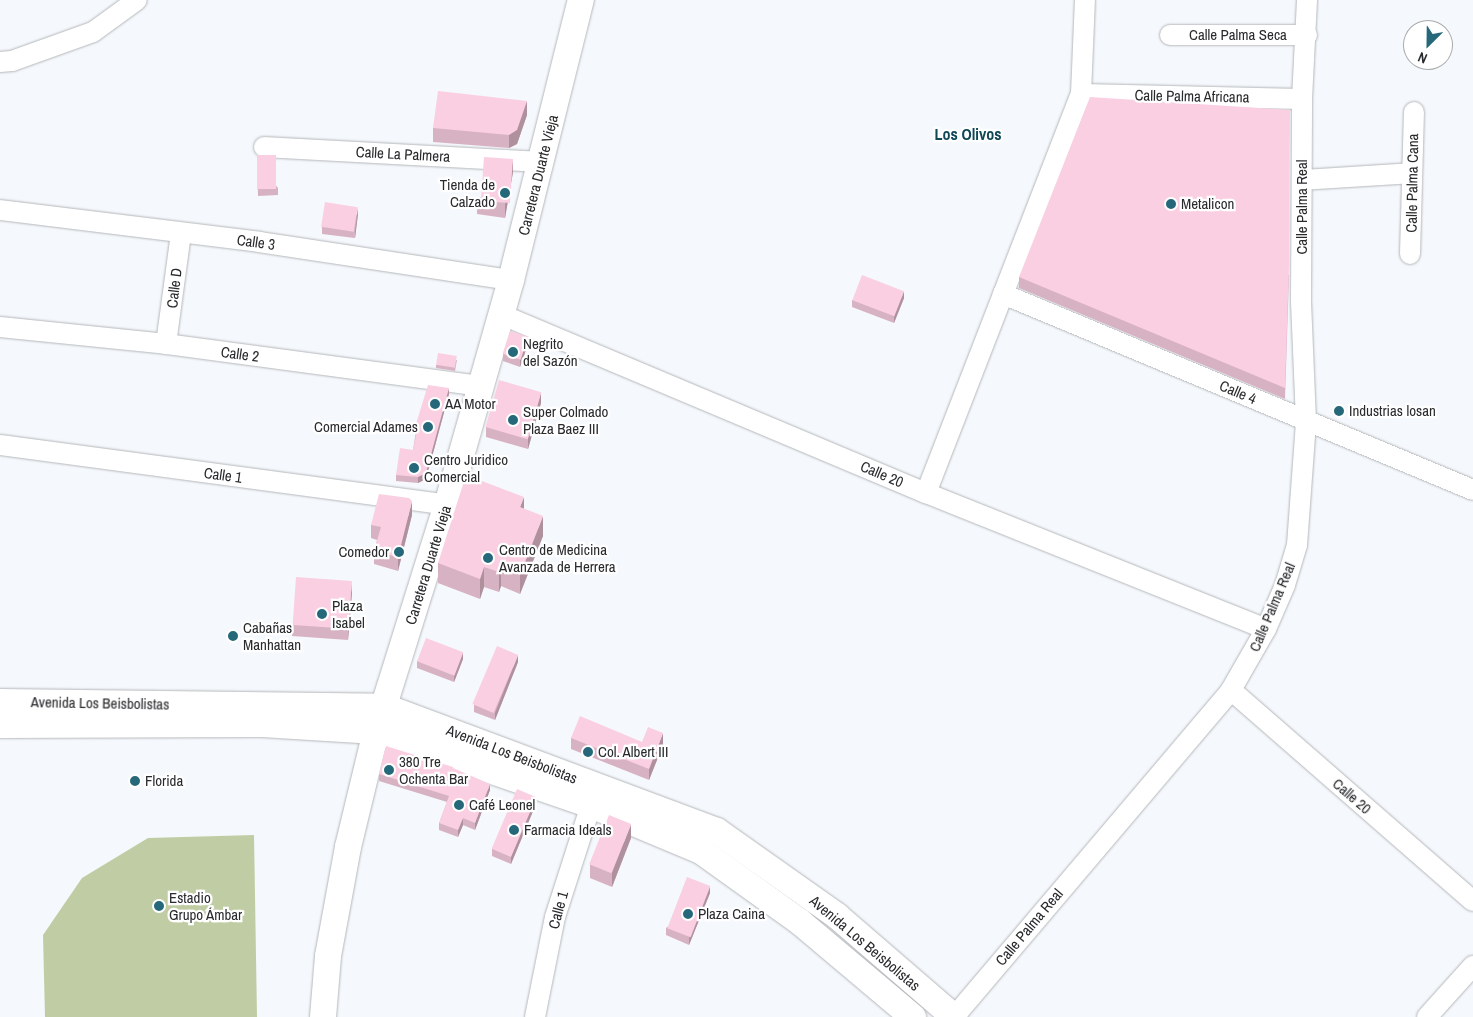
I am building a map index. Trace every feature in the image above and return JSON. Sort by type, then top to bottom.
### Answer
[{"type":"main road","name":"Carretera Duarte Vieja","points":[[322,1017],[328,956],[348,847],[376,731],[446,505],[510,280],[542,162],[581,0]]},
{"type":"main road","name":"Avenida Los Beisbolistas","points":[[0,702],[385,706],[717,831],[837,916],[954,1017]]},
{"type":"main road","name":"Avenida Los Beisbolistas","points":[[0,725],[262,724],[376,731],[591,805],[701,851],[800,922],[913,1017]]},
{"type":"street","points":[[4,56],[93,32],[137,0]]},
{"type":"street","points":[[926,492],[1081,94],[1085,0]]},
{"type":"street","name":"Calle Palma Real","points":[[954,1017],[1231,690],[1266,629],[1285,585],[1297,545],[1306,421],[1301,301],[1302,99],[1307,0]]},
{"type":"street","name":"Calle Palma Seca","points":[[1170,35],[1306,35]]},
{"type":"street","name":"Calle Palma Africana","points":[[1081,94],[1302,99]]},
{"type":"street","name":"Calle Palma Cana","points":[[1410,254],[1414,112]]},
{"type":"street","name":"Calle La Palmera","points":[[264,146],[542,162]]},
{"type":"street","points":[[1302,180],[1412,173]]},
{"type":"street","name":"Calle 3","points":[[0,210],[181,233],[510,280]]},
{"type":"street","name":"Calle D","points":[[166,344],[181,233]]},
{"type":"street","name":"Calle 4","points":[[1003,294],[1473,490]]},
{"type":"street","name":"Calle 20","points":[[500,314],[926,492],[1266,629]]},
{"type":"street","name":"Calle 2","points":[[0,327],[166,344],[479,386]]},
{"type":"street","name":"Calle 1","points":[[0,445],[446,505]]},
{"type":"street","name":"Calle 20","points":[[1231,690],[1473,901]]},
{"type":"street","name":"Calle 1","points":[[535,1017],[555,917],[591,805]]},
{"type":"street","points":[[1426,1017],[1473,966]]},
{"type":"green space","name":"Estadio Grupo Ámbar","points":[[254,835],[257,1017],[45,1017],[43,935],[82,878],[148,838]]},
{"type":"building","points":[[438,91],[527,101],[517,130],[509,135],[433,128]]},
{"type":"building","name":"Metalicon","points":[[1090,97],[1290,110],[1289,265],[1285,388],[1019,277]]},
{"type":"building","points":[[257,155],[276,155],[276,189],[257,189]]},
{"type":"building","points":[[484,157],[513,159],[510,203],[481,201]]},
{"type":"building","points":[[325,202],[358,207],[354,232],[321,227]]},
{"type":"building","points":[[862,275],[904,291],[894,316],[852,300]]},
{"type":"building","name":"Negrito del Sazón","points":[[510,331],[528,337],[521,360],[503,354]]},
{"type":"building","points":[[438,353],[457,356],[455,368],[436,365]]},
{"type":"building","name":"Super Colmado Plaza Baez III","points":[[499,380],[541,392],[528,439],[485,427]]},
{"type":"building","points":[[428,385],[449,388],[426,473],[418,477],[396,475],[400,448],[413,450],[418,425],[416,424]]},
{"type":"building","name":"Centro de Medicina Avanzada de Herrera","points":[[466,475],[524,497],[520,507],[543,516],[520,575],[501,567],[499,572],[484,567],[480,579],[438,563]]},
{"type":"building","points":[[379,494],[409,498],[412,501],[398,557],[374,551],[381,527],[371,525]]},
{"type":"building","name":"Plaza Isabel","points":[[296,577],[352,581],[349,629],[293,625]]},
{"type":"building","points":[[426,638],[463,652],[454,676],[417,661]]},
{"type":"building","points":[[497,646],[518,655],[494,713],[472,704]]},
{"type":"building","points":[[580,716],[642,742],[648,727],[663,733],[649,769],[571,738]]},
{"type":"building","points":[[386,746],[453,767],[490,784],[475,823],[463,818],[458,830],[439,823],[449,796],[379,774]]},
{"type":"building","name":"Farmacia Ideals","points":[[517,789],[536,797],[511,857],[492,849]]},
{"type":"building","points":[[609,815],[631,824],[611,873],[589,864]]},
{"type":"building","name":"Plaza Caina","points":[[687,877],[710,886],[691,937],[667,928]]},
{"type":"place","name":"Tienda de Calzado","points":[[505,193]]},
{"type":"place","name":"Metalicon","points":[[1171,204]]},
{"type":"place","name":"Negrito del Sazón","points":[[513,352]]},
{"type":"place","name":"AA Motor","points":[[435,404]]},
{"type":"place","name":"Industrias losan","points":[[1339,411]]},
{"type":"place","name":"Super Colmado Plaza Baez III","points":[[513,420]]},
{"type":"place","name":"Comercial Adames","points":[[428,427]]},
{"type":"place","name":"Centro Juridico Comercial","points":[[414,468]]},
{"type":"place","name":"Comedor","points":[[399,552]]},
{"type":"place","name":"Centro de Medicina Avanzada de Herrera","points":[[488,558]]},
{"type":"place","name":"Plaza Isabel","points":[[322,614]]},
{"type":"place","name":"Cabañas Manhattan","points":[[233,636]]},
{"type":"place","name":"Col. Albert III","points":[[588,752]]},
{"type":"place","name":"380 Tre Ochenta Bar","points":[[389,770]]},
{"type":"place","name":"Florida","points":[[135,781]]},
{"type":"place","name":"Café Leonel","points":[[459,805]]},
{"type":"place","name":"Farmacia Ideals","points":[[514,830]]},
{"type":"place","name":"Estadio Grupo Ámbar","points":[[159,906]]},
{"type":"place","name":"Plaza Caina","points":[[688,914]]},
{"type":"district","name":"Los Olivos","points":[[968,134]]}]
